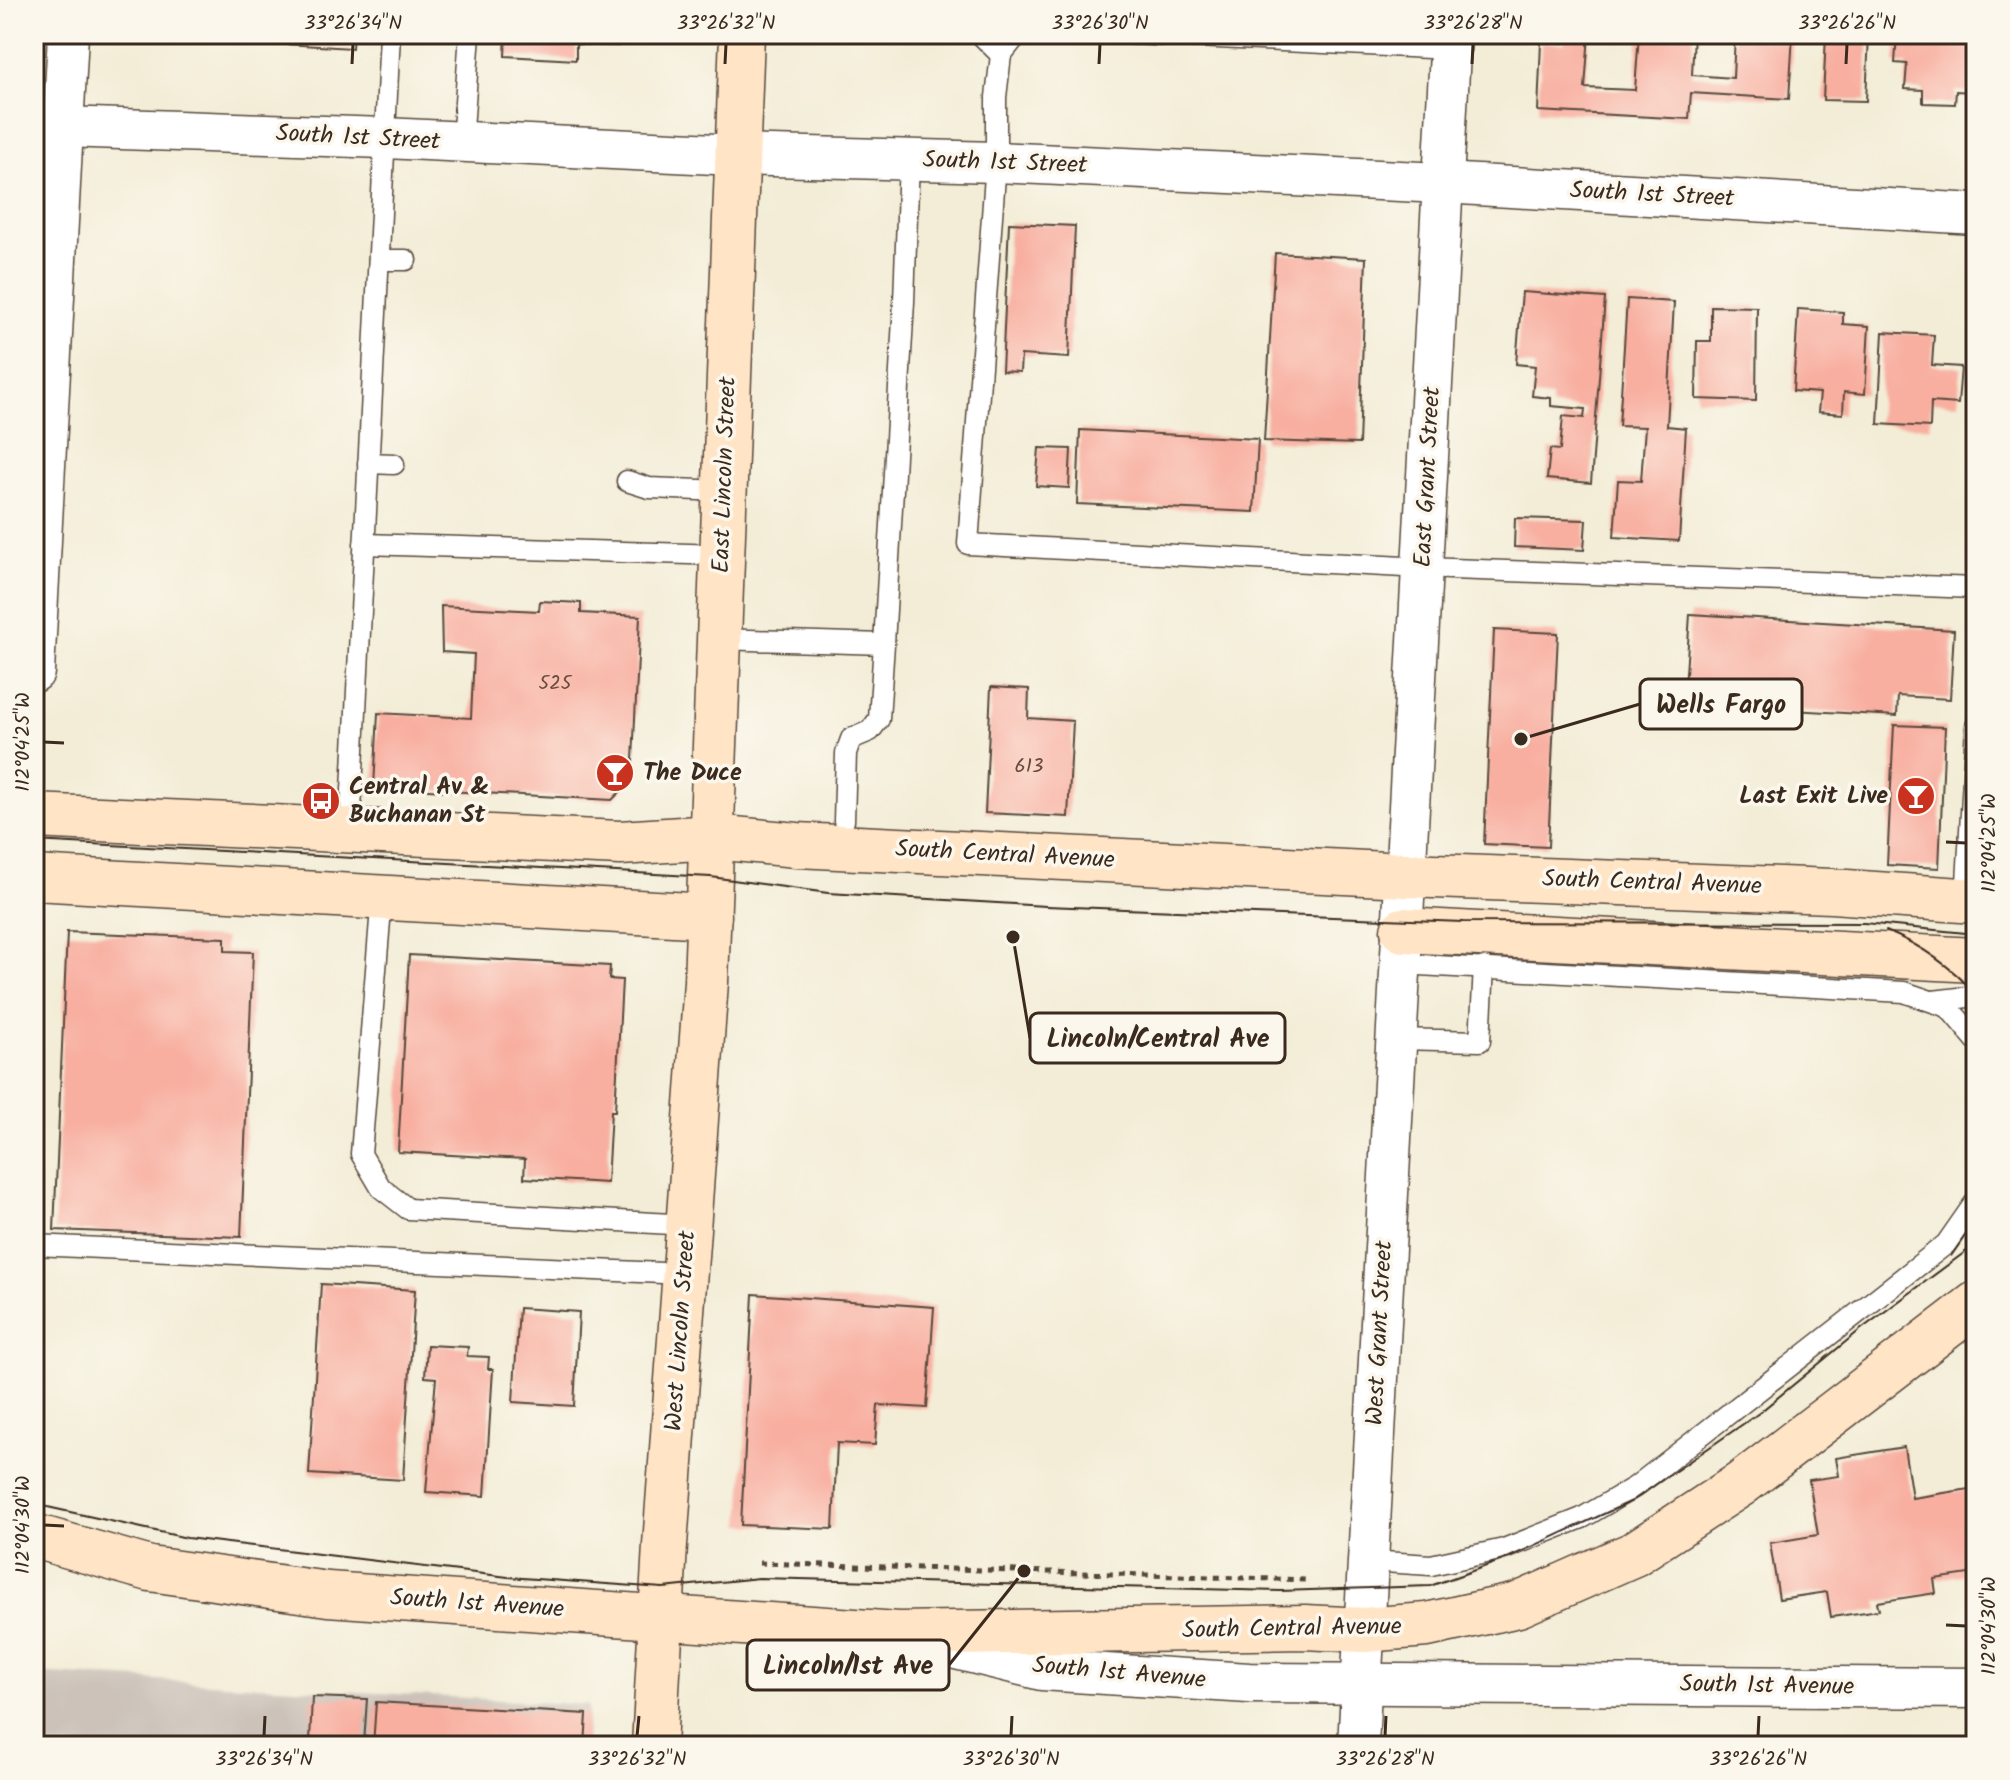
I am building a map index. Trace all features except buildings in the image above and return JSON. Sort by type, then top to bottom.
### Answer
[{"type":"main road","name":"East Lincoln Street","points":[[709,916],[742,34]]},
{"type":"main road","name":"South Central Avenue","points":[[34,816],[620,843],[713,837],[797,845],[1406,875],[1832,891],[1971,900]]},
{"type":"main road","points":[[34,878],[709,916]]},
{"type":"main road","name":"West Lincoln Street","points":[[654,1746],[709,916]]},
{"type":"main road","points":[[1402,938],[1976,960]]},
{"type":"main road","name":"South Central Avenue","points":[[898,1634],[1305,1627],[1364,1630],[1427,1625],[1518,1605],[1634,1554],[1741,1484],[1976,1304]]},
{"type":"main road","name":"South 1st Avenue","points":[[34,1536],[150,1569],[328,1594],[898,1634]]},
{"type":"street","points":[[34,672],[49,126],[68,34]]},
{"type":"street","name":"East Grant Street","points":[[1402,938],[1451,41]]},
{"type":"street","name":"South 1st Street","points":[[49,126],[736,155],[996,162],[1443,183],[1976,214]]},
{"type":"street","name":"West Grant Street","points":[[1358,1746],[1402,938]]},
{"type":"street","name":"South 1st Avenue","points":[[898,1634],[1042,1670],[1303,1685],[1361,1682],[1976,1688]]},
{"type":"lane","points":[[350,830],[390,34]]},
{"type":"lane","points":[[462,143],[470,34]]},
{"type":"lane","points":[[980,34],[1001,55]]},
{"type":"lane","points":[[1023,34],[1013,40],[1001,55],[996,97],[996,162],[968,544],[1423,568],[1976,588]]},
{"type":"lane","points":[[1132,34],[1451,41]]},
{"type":"lane","points":[[844,821],[846,753],[851,739],[870,731],[879,719],[904,302],[909,159]]},
{"type":"lane","points":[[379,260],[406,260]]},
{"type":"lane","points":[[368,463],[394,464]]},
{"type":"lane","points":[[627,481],[649,488],[724,491]]},
{"type":"lane","points":[[364,544],[722,555]]},
{"type":"lane","points":[[719,639],[884,644]]},
{"type":"lane","points":[[1971,900],[1976,726]]},
{"type":"lane","points":[[382,896],[361,1154],[381,1188],[408,1209],[689,1225]]},
{"type":"lane","points":[[1402,938],[1484,967],[1904,992],[1948,1007],[1976,1040]]},
{"type":"lane","points":[[1397,1039],[1480,1041],[1484,967]]},
{"type":"lane","points":[[1933,1001],[1976,996]]},
{"type":"lane","points":[[1368,1561],[1431,1565],[1504,1549],[1582,1518],[1635,1487],[1946,1244],[1976,1201]]},
{"type":"lane","points":[[34,1245],[685,1274]]},
{"type":"path","points":[[759,1563],[1307,1580]]},
{"type":"shaded area","points":[[34,1673],[588,1705],[586,1746],[34,1746]]},
{"type":"tram line","points":[[34,841],[711,877],[828,893],[1046,906],[1463,922],[1864,923],[1976,934]]},
{"type":"tram line","points":[[1886,931],[1935,957],[1976,995]]},
{"type":"tram line","points":[[1951,1256],[1976,1220]]},
{"type":"tram line","points":[[34,1504],[187,1538],[508,1577],[663,1588],[759,1578],[1280,1591],[1430,1586],[1503,1560],[1632,1501],[1759,1413],[1860,1330],[1976,1244]]},
{"type":"place","name":"Wells Fargo","points":[[1521,739]]},
{"type":"place","name":"The Duce","points":[[615,773]]},
{"type":"place","name":"Last Exit Live","points":[[1916,796]]},
{"type":"place","name":"Central Av & Buchanan St","points":[[321,801]]},
{"type":"place","name":"Lincoln/Central Ave","points":[[1013,937]]},
{"type":"place","name":"Lincoln/1st Ave","points":[[1024,1571]]}]
